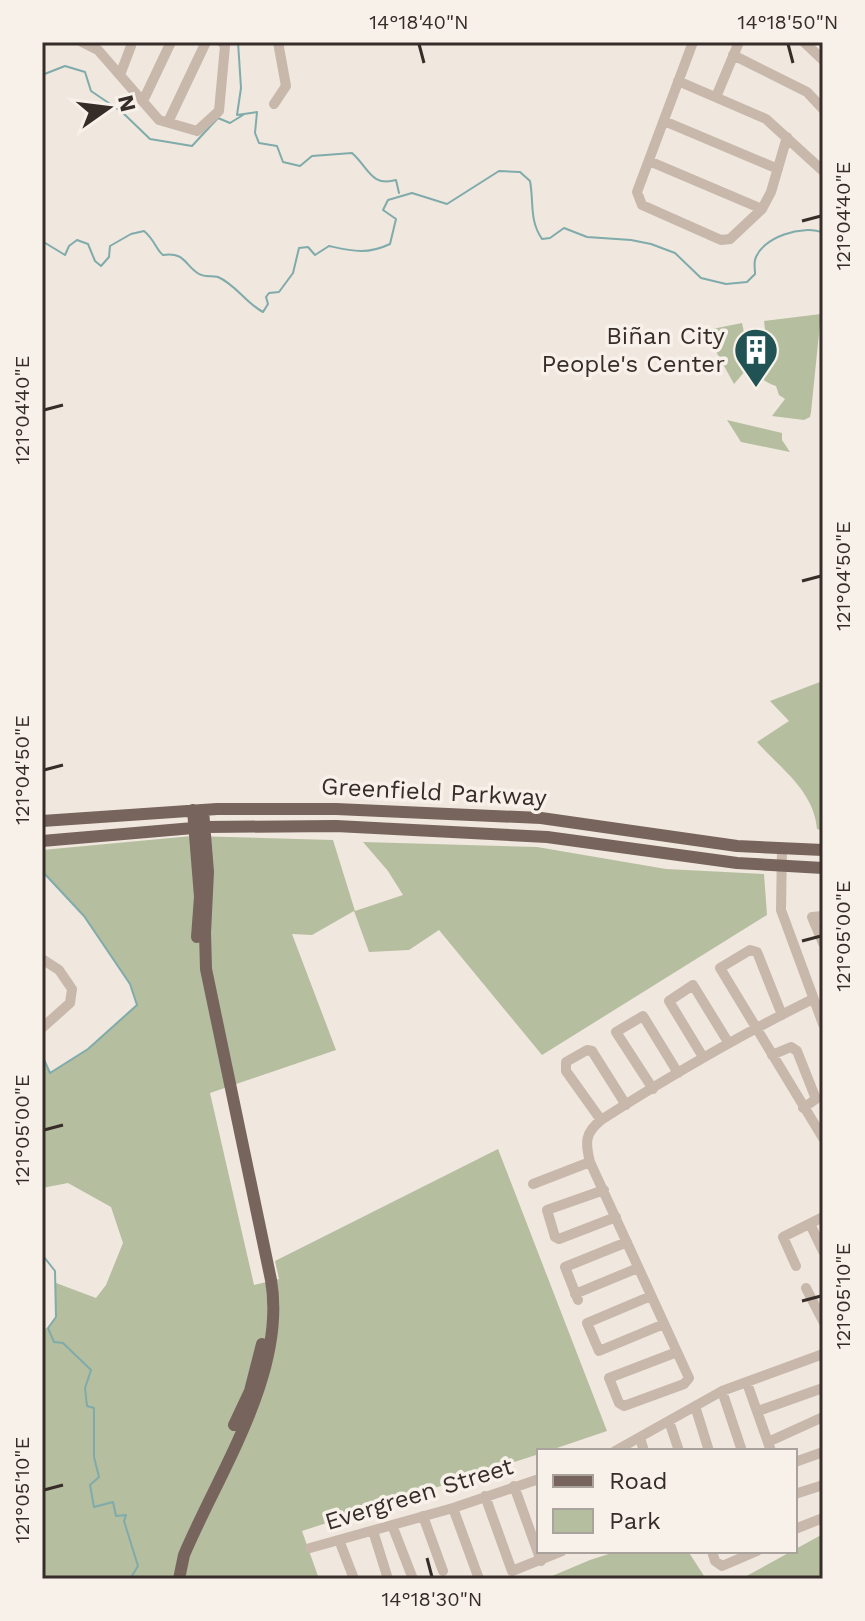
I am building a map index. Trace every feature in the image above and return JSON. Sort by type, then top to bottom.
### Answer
[{"type":"main road","name":"Greenfield Parkway","points":[[42,824],[198,810],[336,809],[541,818],[737,846],[823,850]]},
{"type":"main road","points":[[171,1579],[188,1534],[262,1384],[274,1326],[206,969],[209,885],[198,810]]},
{"type":"main road","points":[[42,824],[48,840]]},
{"type":"main road","name":"Greenfield Parkway","points":[[48,840],[200,828],[336,826],[517,835],[781,866],[823,868]]},
{"type":"main road","points":[[658,852],[660,836]]},
{"type":"main road","points":[[179,1579],[188,1534]]},
{"type":"street","points":[[82,42],[99,44],[120,75],[159,120],[197,131],[219,111],[225,46],[222,42]]},
{"type":"street","points":[[143,101],[171,42]]},
{"type":"street","points":[[168,122],[206,42]]},
{"type":"street","points":[[274,104],[286,86],[278,42]]},
{"type":"street","points":[[693,42],[637,192],[642,205],[721,240],[730,239],[762,209],[787,137]]},
{"type":"street","points":[[716,97],[739,42]]},
{"type":"street","points":[[804,42],[823,60]]},
{"type":"street","points":[[120,75],[131,46]]},
{"type":"street","points":[[733,55],[807,92],[823,109]]},
{"type":"street","points":[[678,81],[766,119],[823,171]]},
{"type":"street","points":[[664,121],[778,169]]},
{"type":"street","points":[[649,161],[762,209]]},
{"type":"street","points":[[782,848],[781,910],[823,1024]]},
{"type":"street","points":[[818,916],[812,917],[823,943]]},
{"type":"street","points":[[782,1015],[757,952],[750,950],[720,968],[823,1138]]},
{"type":"street","points":[[42,959],[59,970],[72,989],[70,1003],[42,1028]]},
{"type":"street","points":[[703,1057],[669,1001],[693,985],[728,1042]]},
{"type":"street","points":[[677,1352],[609,1378],[619,1403],[624,1406],[684,1384],[689,1378],[590,1162],[587,1140],[590,1129],[728,1042],[813,999]]},
{"type":"street","points":[[653,1089],[616,1032],[643,1016],[678,1073]]},
{"type":"street","points":[[772,1055],[791,1047],[797,1051],[816,1099],[803,1108]]},
{"type":"street","points":[[601,1120],[566,1071],[566,1062],[587,1050],[592,1051],[626,1105]]},
{"type":"street","points":[[533,1184],[590,1162]]},
{"type":"street","points":[[604,1190],[547,1210],[555,1237],[559,1239],[616,1217]]},
{"type":"street","points":[[796,1266],[783,1237],[823,1217]]},
{"type":"street","points":[[810,1224],[823,1251]]},
{"type":"street","points":[[627,1242],[565,1267],[577,1297],[638,1268]]},
{"type":"street","points":[[806,1288],[823,1321]]},
{"type":"street","points":[[651,1296],[587,1323],[599,1351],[664,1324]]},
{"type":"street","points":[[619,1449],[722,1391],[823,1354]]},
{"type":"street","points":[[747,1383],[770,1446],[823,1417]]},
{"type":"street","points":[[758,1411],[820,1389]]},
{"type":"street","points":[[722,1391],[741,1449]]},
{"type":"street","points":[[695,1406],[708,1449]]},
{"type":"street","points":[[669,1421],[678,1449]]},
{"type":"street","points":[[640,1438],[643,1449]]},
{"type":"street","points":[[797,1461],[823,1452]]},
{"type":"street","name":"Evergreen Street","points":[[310,1548],[453,1508],[537,1480]]},
{"type":"street","points":[[797,1493],[823,1485]]},
{"type":"street","points":[[514,1486],[537,1550]]},
{"type":"street","points":[[485,1496],[512,1571],[558,1553]]},
{"type":"street","points":[[453,1508],[479,1579]]},
{"type":"street","points":[[423,1516],[443,1571]]},
{"type":"street","points":[[797,1526],[823,1518]]},
{"type":"street","points":[[392,1525],[413,1579]]},
{"type":"street","points":[[373,1531],[388,1579]]},
{"type":"street","points":[[339,1540],[354,1579]]},
{"type":"street","points":[[538,1553],[541,1561]]},
{"type":"street","points":[[713,1553],[719,1566],[744,1554]]},
{"type":"green space","points":[[821,314],[811,412],[810,417],[804,420],[772,416],[785,399],[779,395],[776,386],[761,378],[752,363],[734,384],[708,337],[712,329],[742,323],[747,346],[767,346],[764,321]]},
{"type":"green space","points":[[727,420],[782,433],[782,440],[790,452],[741,442]]},
{"type":"green space","points":[[820,682],[823,687],[823,831],[817,829],[815,815],[803,792],[757,742],[789,721],[770,701]]},
{"type":"green space","points":[[192,836],[333,840],[355,911],[403,895],[388,871],[363,842],[537,847],[666,869],[764,874],[767,915],[542,1055],[439,930],[409,950],[369,952],[354,911],[312,935],[292,934],[336,1050],[210,1093],[254,1285],[279,1279],[275,1261],[498,1149],[607,1431],[554,1449],[537,1449],[537,1455],[302,1531],[319,1579],[42,1579],[42,1329],[48,1328],[56,1317],[56,1283],[96,1298],[106,1285],[123,1243],[111,1207],[68,1183],[42,1188],[42,1055],[50,1073],[88,1049],[137,1005],[130,984],[84,916],[42,871],[42,850]]},
{"type":"green space","points":[[823,1534],[823,1579],[741,1579],[788,1553],[797,1553],[797,1548]]},
{"type":"green space","points":[[612,1553],[689,1553],[706,1579],[545,1579]]},
{"type":"waterway","points":[[238,42],[241,88],[237,115],[257,112],[255,133],[259,143],[277,146],[283,162],[300,166],[312,156],[352,153],[371,175],[381,181],[396,180],[399,193]]},
{"type":"waterway","points":[[42,75],[65,66],[85,72],[91,91],[122,112],[150,139],[192,146],[218,118],[230,123],[243,115]]},
{"type":"waterway","points":[[42,241],[65,255],[69,246],[77,240],[88,244],[95,261],[101,266],[109,257],[110,246],[131,234],[144,231],[163,255],[176,255],[199,274],[224,280],[263,312],[269,293],[279,292],[293,273],[299,248],[308,247],[315,255],[329,246],[360,251],[390,244],[396,219],[383,210],[388,200],[412,193],[447,204],[499,171],[520,172],[530,181],[534,218],[542,239],[550,238],[564,228],[587,237],[651,244],[675,253],[701,278],[726,284],[747,282],[755,274],[759,252],[774,239],[805,230],[823,233]]},
{"type":"waterway","points":[[42,871],[84,916],[130,984],[137,1005],[88,1049],[50,1073],[42,1055]]},
{"type":"waterway","points":[[42,1251],[55,1271],[56,1317],[48,1328],[54,1342],[63,1343],[91,1370],[85,1388],[87,1406],[94,1408],[94,1457],[99,1477],[90,1485],[94,1507],[113,1502],[116,1516],[126,1515],[124,1521],[138,1566],[130,1579]]},
{"type":"place","name":"Biñan City People's Center","points":[[756,389]]}]
